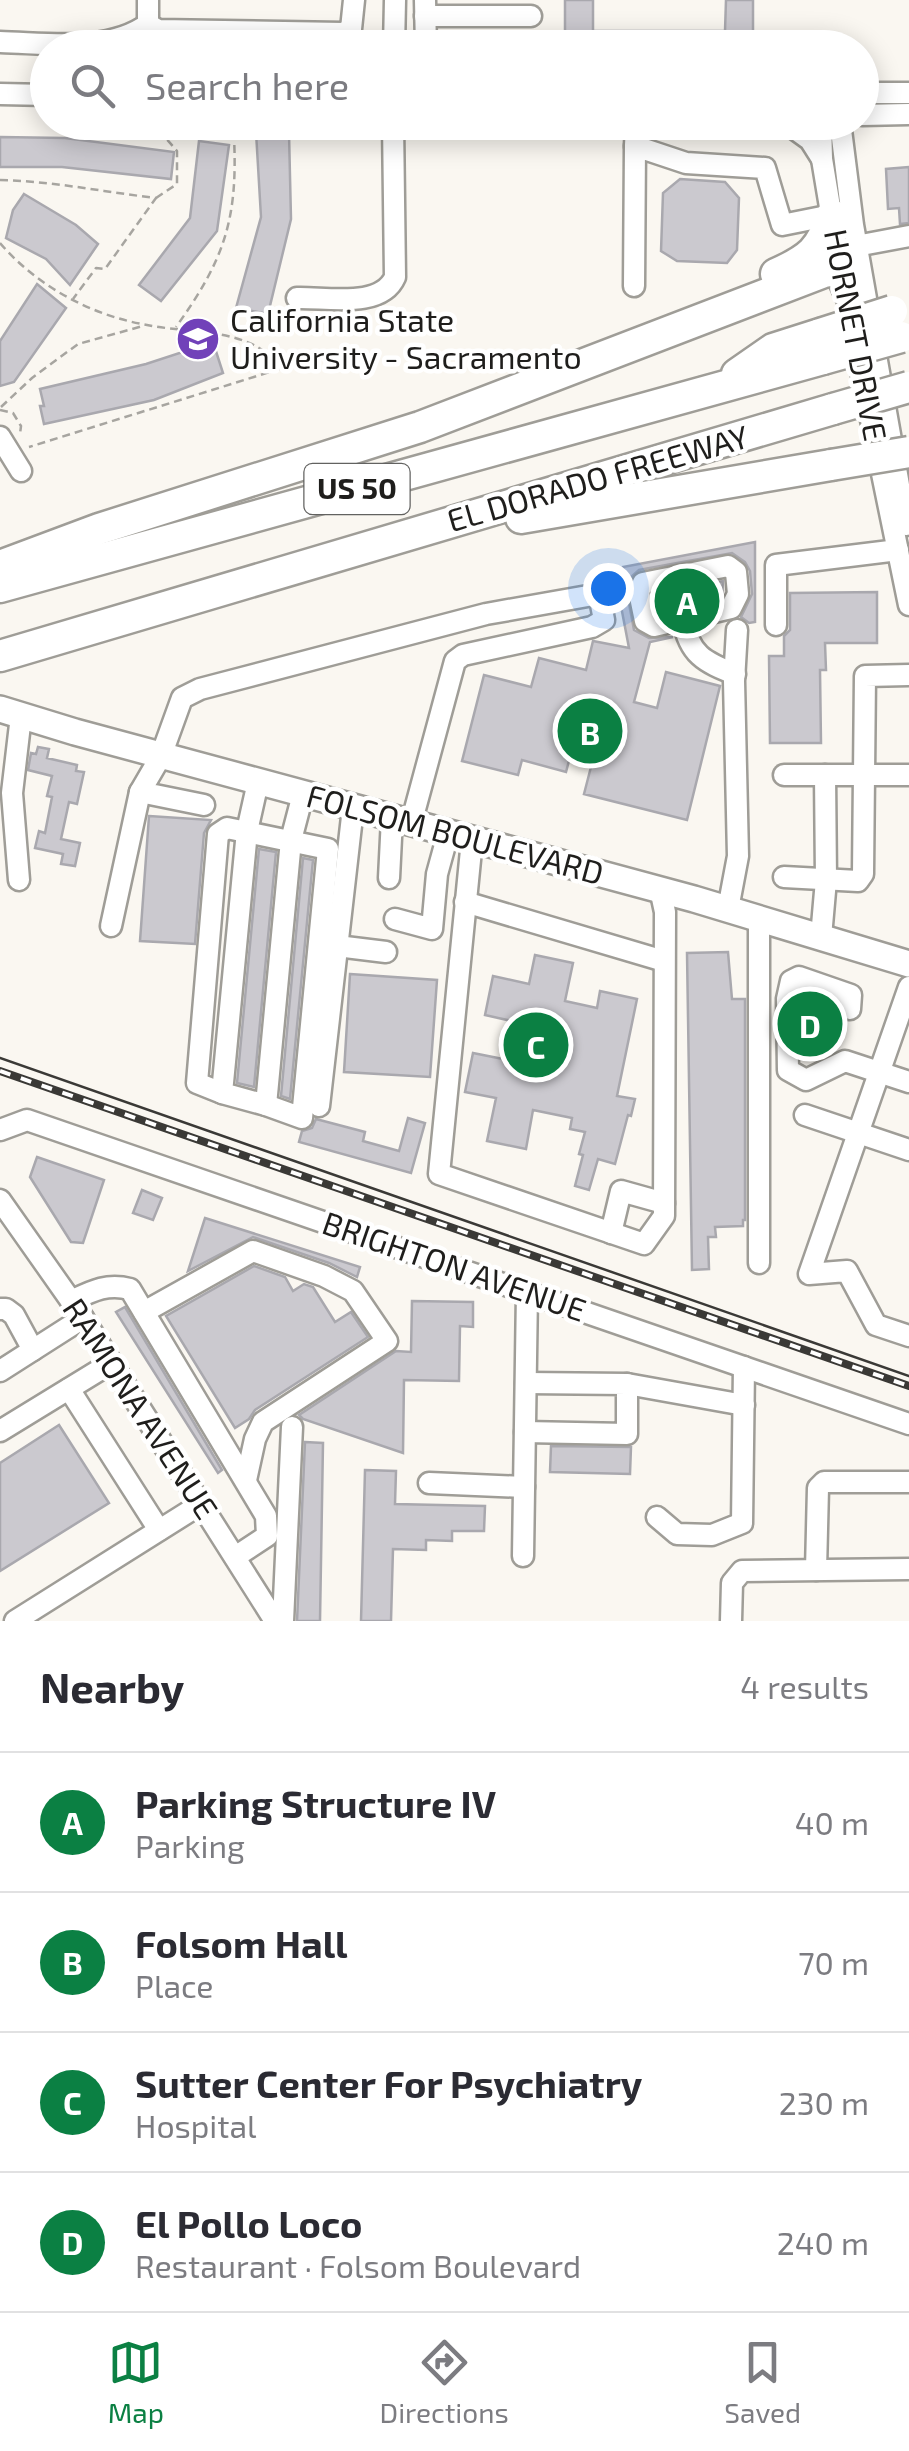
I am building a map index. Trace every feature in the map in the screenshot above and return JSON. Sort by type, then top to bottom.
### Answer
[{"type":"highway","points":[[739,304],[768,278],[807,260],[826,235],[832,215]]},
{"type":"highway","points":[[0,566],[99,529],[420,427],[739,304],[848,257],[859,314],[896,322]]},
{"type":"highway","name":"EL DORADO FREEWAY","points":[[0,587],[714,390],[822,346],[896,322]]},
{"type":"highway","name":"EL DORADO FREEWAY","points":[[0,656],[909,387]]},
{"type":"highway","points":[[384,542],[909,452]]},
{"type":"main road","name":"FOLSOM BOULEVARD","points":[[10,712],[728,908],[909,964]]},
{"type":"street","points":[[148,0],[148,24]]},
{"type":"street","points":[[348,30],[354,0]]},
{"type":"street","points":[[394,30],[395,0]]},
{"type":"street","points":[[425,8],[532,16]]},
{"type":"street","points":[[148,24],[158,30]]},
{"type":"street","points":[[140,30],[148,24]]},
{"type":"street","points":[[0,42],[30,42]]},
{"type":"street","points":[[879,93],[909,93]]},
{"type":"street","points":[[0,94],[30,95]]},
{"type":"street","points":[[879,115],[909,114]]},
{"type":"street","points":[[297,298],[368,298],[385,292],[393,283],[393,140]]},
{"type":"street","points":[[634,286],[635,140]]},
{"type":"street","points":[[810,140],[822,159]]},
{"type":"street","name":"HORNET DRIVE","points":[[821,140],[832,215],[848,257]]},
{"type":"street","name":"HORNET DRIVE","points":[[841,140],[848,257],[904,549]]},
{"type":"street","points":[[635,146],[686,163],[764,168],[782,224],[832,215]]},
{"type":"street","points":[[848,257],[909,236]]},
{"type":"street","name":"HORNET DRIVE","points":[[896,322],[893,439],[909,605]]},
{"type":"street","points":[[8,439],[20,461]]},
{"type":"street","points":[[776,624],[776,565],[904,549]]},
{"type":"street","points":[[728,566],[736,572],[738,594],[731,608],[683,620],[654,626],[645,621],[639,592],[643,583],[728,566]]},
{"type":"street","points":[[111,926],[140,792],[161,756],[182,698],[200,688],[486,614],[599,594],[604,620],[592,627],[463,654],[455,661],[402,821],[389,878]]},
{"type":"street","points":[[683,620],[686,634],[703,662],[735,674]]},
{"type":"street","points":[[728,908],[738,856],[737,630]]},
{"type":"street","points":[[784,878],[858,881],[863,874],[865,676],[909,675]]},
{"type":"street","points":[[10,712],[19,880]]},
{"type":"street","points":[[784,775],[909,775]]},
{"type":"street","points":[[821,937],[826,880],[824,775]]},
{"type":"street","points":[[247,831],[328,849],[302,1118],[222,1093],[247,831],[258,782]]},
{"type":"street","points":[[140,792],[204,805]]},
{"type":"street","points":[[266,1105],[291,840],[303,794]]},
{"type":"street","points":[[319,1106],[353,808]]},
{"type":"street","points":[[460,837],[466,902],[438,1174],[644,1244],[664,1216],[665,912],[660,890]]},
{"type":"street","points":[[395,919],[432,928],[437,874],[460,837]]},
{"type":"street","points":[[466,902],[664,961]]},
{"type":"street","points":[[759,918],[759,1263]]},
{"type":"street","points":[[337,946],[386,952]]},
{"type":"street","points":[[850,1009],[851,996],[800,977],[792,981],[788,999],[788,1070],[806,1080],[845,1061],[909,1082]]},
{"type":"street","points":[[909,987],[809,1274],[848,1271],[876,1324],[909,1336]]},
{"type":"street","points":[[805,1115],[909,1150]]},
{"type":"street","name":"BRIGHTON AVENUE","points":[[0,1130],[27,1120],[909,1424]]},
{"type":"street","points":[[611,1233],[621,1191],[664,1203]]},
{"type":"street","name":"RAMONA AVENUE","points":[[0,1200],[77,1309],[275,1621]]},
{"type":"street","points":[[144,1312],[253,1251],[324,1276],[353,1291],[388,1341],[263,1422],[254,1440],[246,1480]]},
{"type":"street","points":[[0,1371],[34,1350],[99,1288],[130,1289],[266,1516],[266,1536],[234,1557]]},
{"type":"street","points":[[523,1556],[527,1292]]},
{"type":"street","points":[[0,1309],[6,1308],[14,1315],[34,1350]]},
{"type":"street","points":[[0,1431],[111,1363]]},
{"type":"street","points":[[656,1517],[676,1534],[712,1535],[742,1523],[744,1366]]},
{"type":"street","points":[[526,1383],[627,1384],[744,1405]]},
{"type":"street","points":[[525,1432],[626,1434],[627,1384]]},
{"type":"street","points":[[69,1389],[159,1530]]},
{"type":"street","points":[[284,1621],[292,1426]]},
{"type":"street","points":[[816,1570],[818,1488],[824,1482],[909,1482]]},
{"type":"street","points":[[429,1483],[524,1486]]},
{"type":"street","points":[[21,1620],[201,1504]]},
{"type":"street","points":[[731,1621],[732,1583],[742,1571],[909,1568]]},
{"type":"path","points":[[72,302],[96,268],[105,269],[156,198],[177,184],[177,152],[167,140]]},
{"type":"path","points":[[175,328],[206,286],[222,254],[236,181],[234,140]]},
{"type":"path","points":[[0,180],[46,181],[62,187],[156,198]]},
{"type":"path","points":[[0,243],[18,264],[72,302],[145,325],[200,331],[252,344],[286,367],[20,461]]},
{"type":"path","points":[[8,439],[22,426],[12,413],[0,409],[32,378],[78,344],[145,325]]},
{"type":"building","points":[[565,0],[593,0],[593,30],[565,30]]},
{"type":"building","points":[[726,0],[753,0],[753,30],[725,30]]},
{"type":"building","points":[[0,137],[81,140],[174,152],[171,179],[62,167],[0,167]]},
{"type":"building","points":[[256,140],[289,140],[291,219],[268,314],[236,308],[261,217]]},
{"type":"building","points":[[199,141],[229,145],[217,231],[161,301],[139,285],[190,218]]},
{"type":"building","points":[[909,167],[909,223],[900,224],[899,208],[888,209],[886,169]]},
{"type":"building","points":[[680,179],[725,182],[739,198],[737,250],[727,263],[677,261],[661,251],[663,193]]},
{"type":"building","points":[[24,194],[76,225],[98,244],[70,285],[46,259],[6,238],[13,210]]},
{"type":"building","points":[[37,284],[66,308],[14,382],[0,386],[0,341]]},
{"type":"building","points":[[213,342],[223,373],[154,400],[44,424],[40,389],[146,364]]},
{"type":"building","points":[[755,542],[755,622],[741,617],[752,594],[750,571],[732,553],[639,570],[626,588],[634,630],[649,638],[673,637],[650,642],[634,702],[657,708],[666,672],[720,686],[687,820],[584,794],[592,763],[570,757],[566,772],[522,760],[518,775],[462,761],[484,675],[531,687],[539,658],[586,670],[593,641],[629,648],[616,580],[624,578],[623,567]]},
{"type":"building","points":[[723,581],[722,596],[657,611],[654,595]]},
{"type":"building","points":[[877,592],[877,643],[825,643],[826,670],[820,670],[821,743],[770,743],[769,656],[784,656],[784,636],[790,630],[790,593]]},
{"type":"building","points":[[38,747],[49,749],[47,758],[77,765],[76,771],[84,772],[77,804],[69,802],[61,839],[80,843],[75,866],[61,864],[63,854],[35,848],[39,831],[45,833],[52,797],[47,796],[52,776],[28,770],[31,753],[36,754]]},
{"type":"building","points":[[149,816],[211,820],[204,833],[195,944],[140,941]]},
{"type":"building","points":[[259,849],[276,852],[254,1087],[237,1083]]},
{"type":"building","points":[[303,858],[313,860],[290,1099],[281,1096]]},
{"type":"building","points":[[728,952],[732,999],[745,999],[745,1220],[743,1226],[715,1227],[716,1237],[708,1237],[709,1269],[692,1270],[687,953]]},
{"type":"building","points":[[535,955],[573,963],[565,1001],[597,1008],[600,991],[637,999],[617,1096],[635,1099],[631,1116],[628,1115],[615,1164],[598,1159],[589,1190],[575,1186],[585,1132],[570,1129],[572,1118],[533,1110],[526,1149],[487,1141],[496,1098],[465,1092],[473,1053],[508,1060],[516,1022],[485,1015],[493,976],[529,984]]},
{"type":"building","points":[[350,974],[437,980],[430,1077],[344,1072]]},
{"type":"building","points":[[802,994],[817,998],[818,1039],[801,1040]]},
{"type":"building","points":[[408,1118],[425,1123],[411,1173],[299,1142],[302,1131],[312,1128],[316,1119],[365,1132],[363,1141],[399,1151]]},
{"type":"building","points":[[37,1157],[104,1180],[83,1243],[71,1242],[30,1177]]},
{"type":"building","points":[[142,1190],[162,1198],[153,1220],[133,1213]]},
{"type":"building","points":[[205,1218],[360,1267],[357,1277],[329,1263],[253,1237],[188,1271]]},
{"type":"building","points":[[254,1266],[285,1277],[293,1291],[304,1284],[313,1287],[335,1322],[351,1312],[368,1337],[255,1410],[235,1428],[166,1316]]},
{"type":"building","points":[[412,1301],[473,1302],[473,1327],[460,1326],[459,1381],[404,1380],[403,1453],[303,1419],[299,1415],[396,1351],[411,1352]]},
{"type":"building","points":[[125,1307],[222,1470],[218,1473],[116,1312]]},
{"type":"building","points":[[59,1425],[109,1503],[0,1571],[0,1463]]},
{"type":"building","points":[[305,1442],[323,1443],[320,1621],[297,1621]]},
{"type":"building","points":[[551,1446],[631,1447],[630,1474],[550,1472]]},
{"type":"building","points":[[365,1470],[396,1471],[395,1504],[485,1506],[484,1531],[452,1531],[452,1541],[426,1540],[426,1550],[393,1549],[391,1621],[361,1621]]},
{"type":"tram line","points":[[0,1058],[909,1376]]},
{"type":"railway","points":[[0,1071],[909,1386]]},
{"type":"place","name":"California State University - Sacramento","points":[[198,339]]},
{"type":"place","name":"Parking Structure IV","points":[[687,601]]},
{"type":"place","name":"Folsom Hall","points":[[590,731]]},
{"type":"place","name":"El Pollo Loco","points":[[810,1024]]},
{"type":"place","name":"Sutter Center For Psychiatry","points":[[536,1045]]}]
